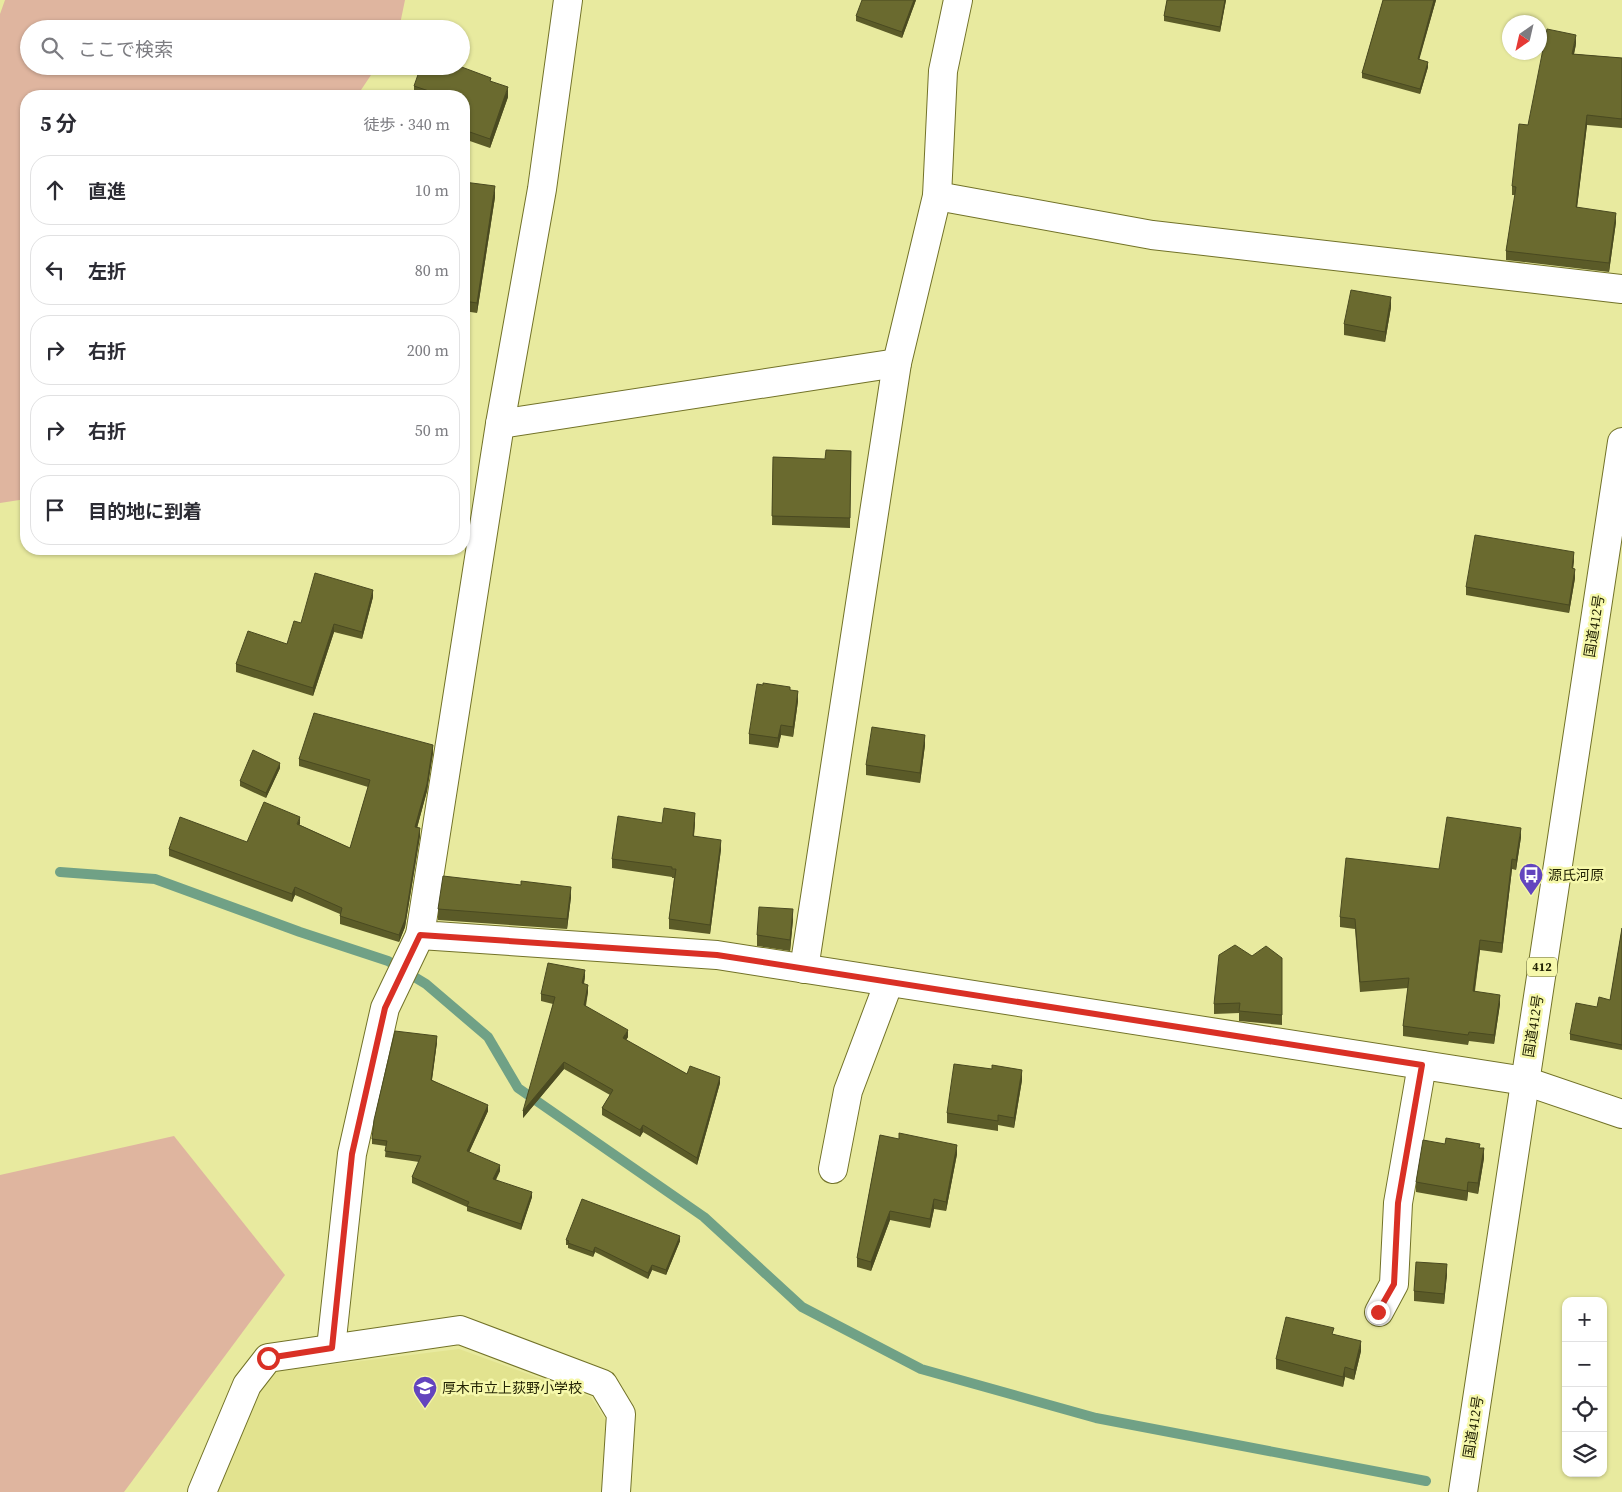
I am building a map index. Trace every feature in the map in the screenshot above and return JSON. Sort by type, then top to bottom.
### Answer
[{"type":"main road","points":[[332,1348],[352,1154],[385,1008],[420,935],[500,424],[542,189],[568,0]]},
{"type":"main road","points":[[804,969],[897,363],[937,196],[942,71],[958,0]]},
{"type":"main road","points":[[937,196],[1152,235],[1622,289]]},
{"type":"main road","points":[[500,424],[897,363]]},
{"type":"main road","name":"国道412号","points":[[1463,1492],[1525,1081],[1614,538],[1622,442]]},
{"type":"main road","points":[[420,935],[717,955],[1525,1081],[1622,1114]]},
{"type":"main road","points":[[832,1169],[848,1091],[889,982]]},
{"type":"main road","points":[[1378,1312],[1394,1284],[1398,1203],[1422,1065]]},
{"type":"main road","points":[[202,1492],[247,1385],[268,1358],[460,1330],[603,1384],[622,1414],[616,1492]]},
{"type":"shaded area","points":[[5,0],[405,0],[401,20],[20,20],[20,75],[371,75],[361,90],[20,90],[20,500],[0,503],[0,14]]},
{"type":"shaded area","points":[[174,1136],[285,1275],[124,1492],[0,1492],[0,1175]]},
{"type":"shaded area","name":"厚木市立上荻野小学校","points":[[459,1349],[591,1397],[607,1422],[601,1492],[218,1492],[256,1395],[272,1372]]},
{"type":"building","points":[[862,0],[914,0],[902,32],[856,16]]},
{"type":"building","points":[[1167,0],[1225,0],[1220,27],[1164,16]]},
{"type":"building","points":[[1383,0],[1434,0],[1418,59],[1428,62],[1420,89],[1362,73]]},
{"type":"building","points":[[1547,29],[1576,35],[1572,54],[1622,58],[1622,119],[1587,115],[1576,207],[1616,213],[1609,263],[1506,251],[1516,187],[1512,186],[1519,124],[1528,125],[1541,60],[1547,60]]},
{"type":"building","points":[[470,70],[491,78],[490,81],[508,87],[490,139],[470,132],[470,90],[426,90],[414,86],[418,75],[470,75]]},
{"type":"building","points":[[470,183],[495,186],[477,303],[470,302]]},
{"type":"building","points":[[1351,290],[1391,297],[1385,332],[1344,324]]},
{"type":"building","points":[[826,450],[851,451],[850,518],[772,516],[773,457],[825,459]]},
{"type":"building","points":[[1475,535],[1574,552],[1572,568],[1575,569],[1569,605],[1466,587]]},
{"type":"building","points":[[315,573],[373,590],[362,632],[334,624],[313,688],[236,664],[248,631],[287,644],[294,621],[301,623]]},
{"type":"building","points":[[763,683],[790,687],[790,690],[798,691],[793,727],[781,725],[778,738],[749,734],[757,684],[763,685]]},
{"type":"building","points":[[314,713],[433,745],[427,784],[415,827],[420,828],[405,920],[399,935],[340,916],[342,908],[295,887],[292,894],[169,849],[180,817],[247,842],[264,802],[300,817],[297,824],[350,848],[370,780],[299,759]]},
{"type":"building","points":[[872,727],[925,735],[920,773],[866,765]]},
{"type":"building","points":[[253,750],[280,763],[266,793],[240,781]]},
{"type":"building","points":[[664,808],[695,813],[693,836],[721,840],[710,925],[669,919],[676,869],[612,859],[618,816],[662,823]]},
{"type":"building","points":[[1447,817],[1521,828],[1516,860],[1512,859],[1502,943],[1480,940],[1473,991],[1500,995],[1494,1035],[1469,1032],[1468,1035],[1403,1026],[1409,978],[1360,982],[1355,919],[1340,917],[1346,858],[1439,869]]},
{"type":"building","points":[[443,876],[521,885],[521,881],[571,887],[567,919],[438,909]]},
{"type":"building","points":[[759,907],[793,909],[790,940],[757,935]]},
{"type":"building","points":[[1622,928],[1622,1045],[1570,1034],[1576,1003],[1597,1007],[1599,997],[1610,1000]]},
{"type":"building","points":[[1235,945],[1252,956],[1266,946],[1282,958],[1282,1015],[1239,1011],[1240,1003],[1214,1004],[1219,955]]},
{"type":"building","points":[[548,963],[585,970],[582,983],[588,985],[584,1005],[628,1030],[623,1038],[687,1074],[690,1066],[720,1077],[697,1158],[643,1125],[640,1130],[602,1108],[613,1090],[564,1062],[523,1111],[555,997],[541,994]]},
{"type":"building","points":[[395,1031],[437,1036],[431,1080],[488,1105],[467,1151],[500,1165],[493,1179],[532,1192],[521,1224],[467,1206],[469,1202],[412,1177],[421,1156],[385,1151],[387,1141],[372,1139],[374,1120]]},
{"type":"building","points":[[954,1064],[992,1069],[992,1065],[1022,1070],[1014,1118],[998,1115],[998,1121],[947,1113]]},
{"type":"building","points":[[899,1133],[957,1145],[946,1202],[934,1199],[930,1219],[890,1211],[871,1262],[857,1258],[880,1135],[899,1139]]},
{"type":"building","points":[[1446,1138],[1480,1144],[1479,1148],[1484,1148],[1478,1183],[1468,1182],[1467,1191],[1416,1182],[1423,1140],[1445,1144]]},
{"type":"building","points":[[582,1199],[680,1236],[666,1270],[652,1265],[648,1273],[595,1247],[593,1252],[568,1243],[569,1241],[566,1240]]},
{"type":"building","points":[[1416,1262],[1447,1264],[1444,1294],[1414,1291]]},
{"type":"building","points":[[1286,1317],[1334,1328],[1332,1334],[1361,1341],[1354,1370],[1345,1367],[1343,1377],[1276,1359]]},
{"type":"waterway","points":[[60,872],[155,879],[300,932],[388,961],[426,984],[488,1037],[518,1088],[704,1217],[802,1307],[921,1369],[1096,1418],[1426,1481]]},
{"type":"place","name":"源氏河原","points":[[1531,896]]},
{"type":"place","name":"厚木市立上荻野小学校","points":[[425,1409]]},
{"type":"route","points":[[268,1358],[332,1348],[352,1154],[385,1008],[420,935],[717,955],[1422,1065],[1398,1203],[1394,1284],[1378,1312]]}]
